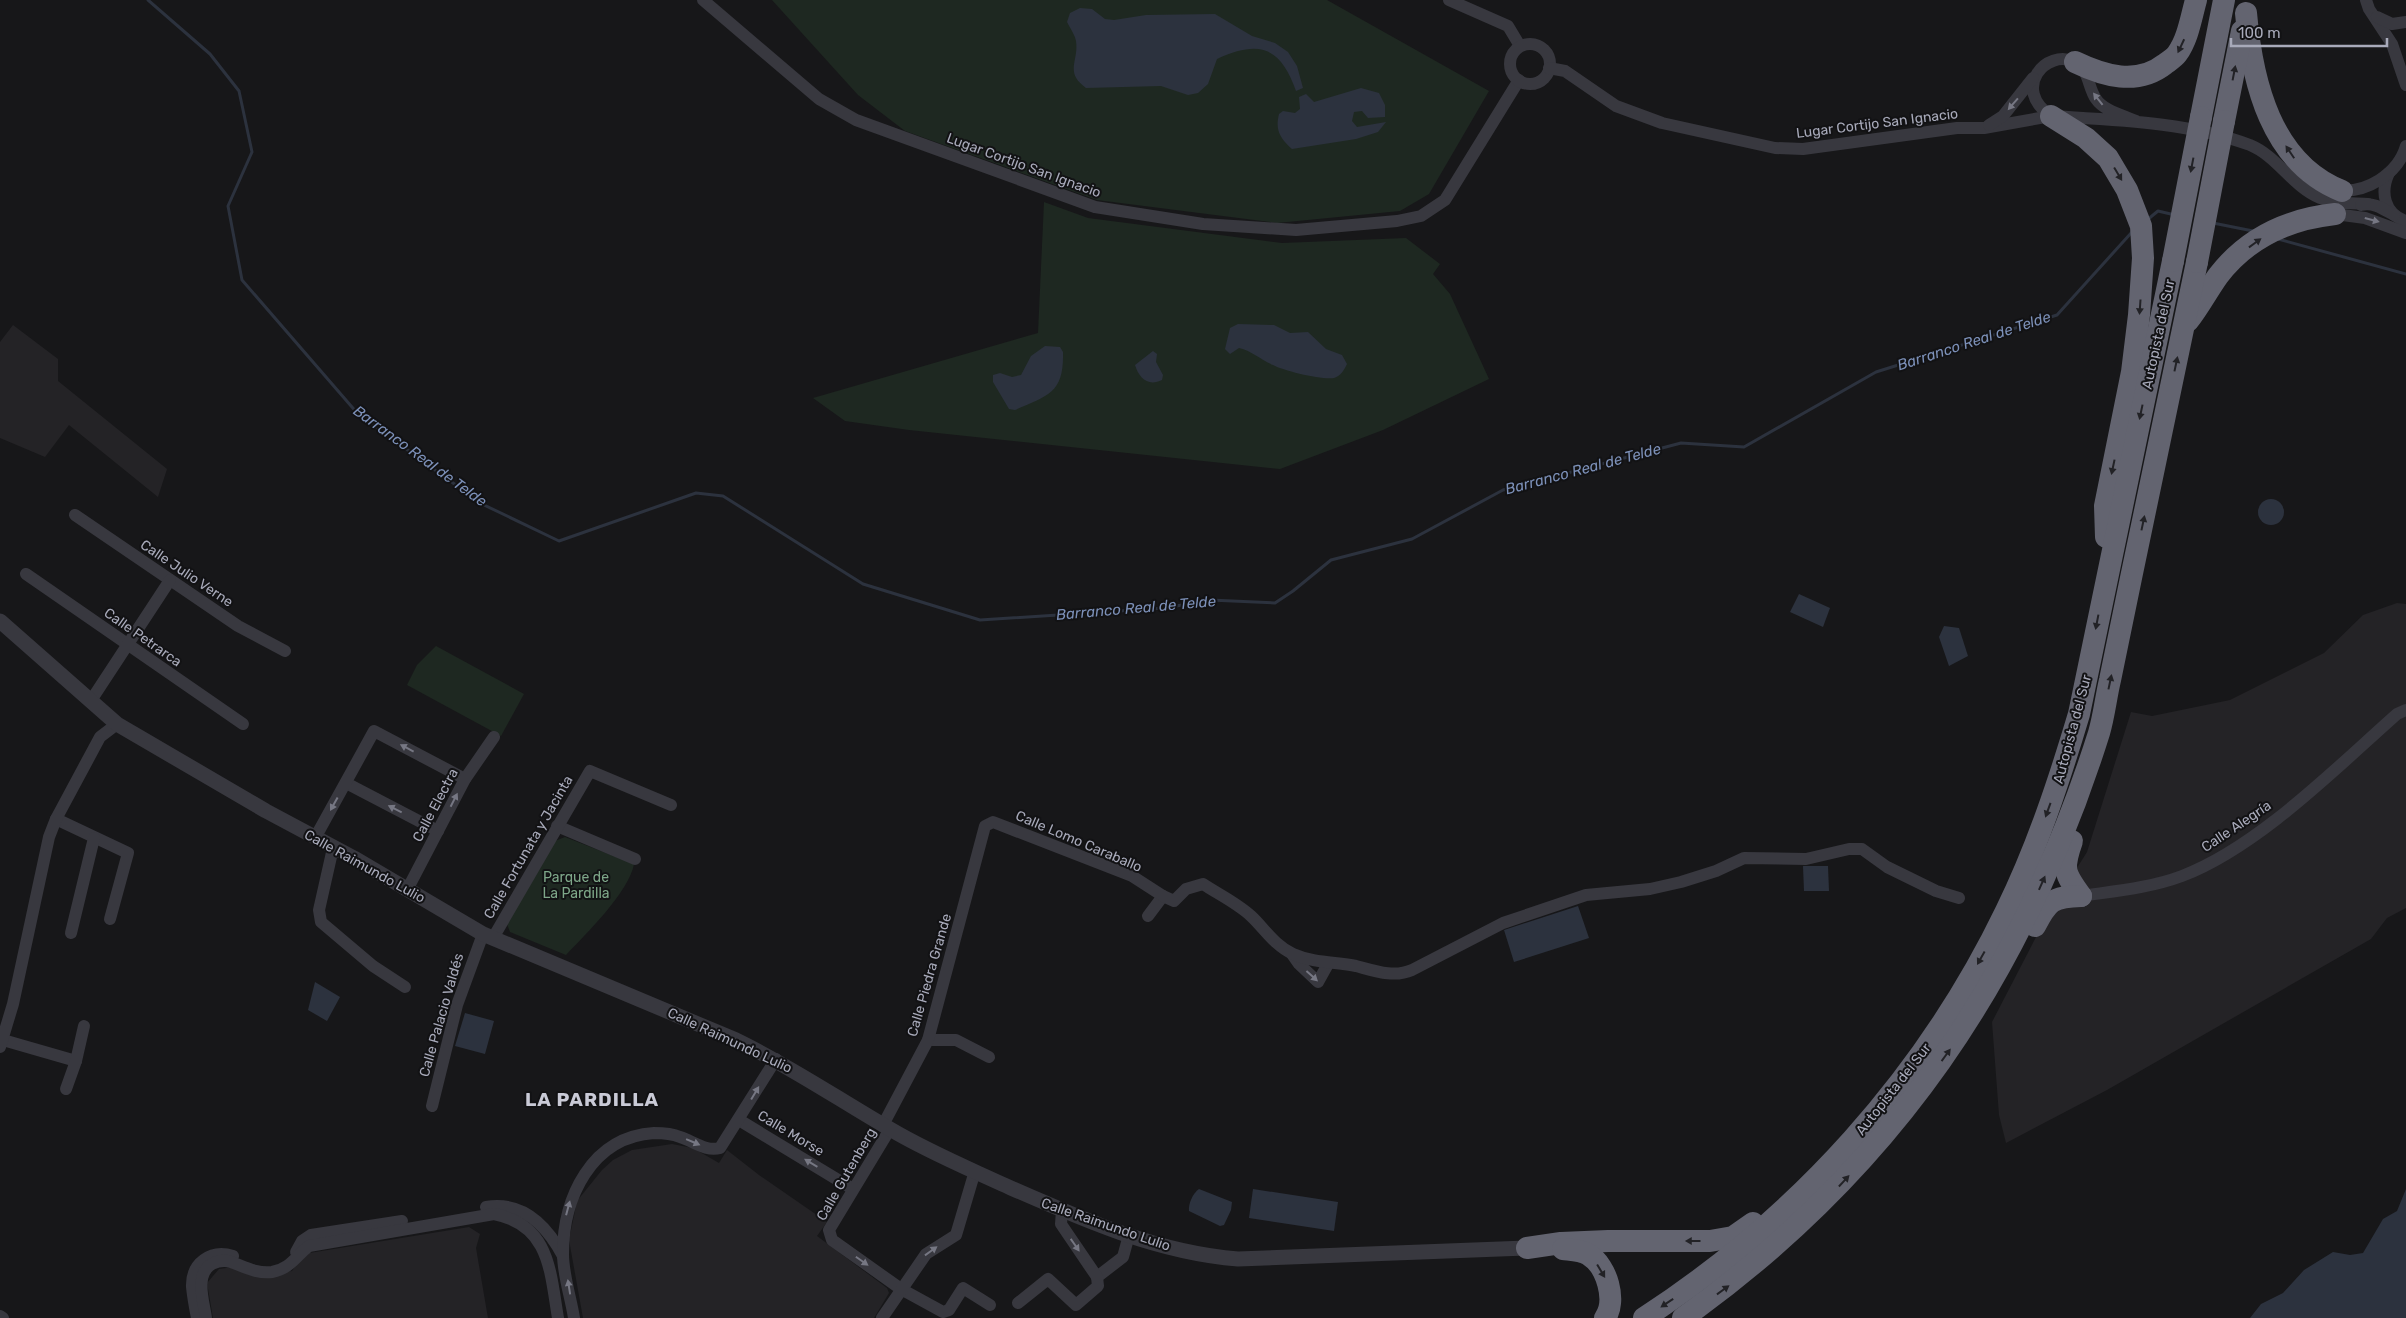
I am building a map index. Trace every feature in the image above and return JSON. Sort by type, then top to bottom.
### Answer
[{"type":"highway","points":[[2075,62],[2093,71],[2114,77],[2134,77],[2158,70],[2177,55],[2189,29],[2196,0]]},
{"type":"highway","name":"Autopista del Sur","points":[[1644,1318],[1717,1268],[1769,1224],[1860,1132],[1939,1029],[1980,961],[2006,911],[2036,843],[2060,779],[2079,714],[2173,261],[2224,0]]},
{"type":"highway","points":[[2247,6],[2249,44],[2257,82],[2282,139],[2299,165],[2312,176],[2342,190]]},
{"type":"highway","name":"Autopista del Sur","points":[[1683,1318],[1730,1285],[1782,1241],[1835,1191],[1875,1148],[1953,1046],[2002,964],[2024,922],[2056,851],[2100,730],[2197,262],[2247,6]]},
{"type":"highway","points":[[2051,116],[2086,138],[2108,158],[2136,207],[2141,226],[2143,258],[2132,372],[2105,506],[2107,575]]},
{"type":"highway","points":[[2183,328],[2219,276],[2250,246],[2274,229],[2296,221],[2328,214]]},
{"type":"highway","points":[[2081,896],[2067,876],[2065,867],[2097,770],[2100,730]]},
{"type":"highway","points":[[2002,964],[2025,947],[2048,904],[2062,896],[2081,896]]},
{"type":"highway","points":[[1527,1248],[1561,1243],[1710,1241],[1733,1237],[1746,1229],[1827,1152],[1860,1132]]},
{"type":"highway","points":[[1527,1248],[1574,1250],[1590,1255],[1604,1272],[1610,1292],[1609,1312],[1605,1318]]},
{"type":"street","name":"Lugar Cortijo San Ignacio","points":[[702,0],[819,98],[856,120],[1094,207],[1203,224],[1296,230],[1398,221],[1421,216],[1445,200],[1519,80]]},
{"type":"street","points":[[1449,0],[1508,26],[1520,46]]},
{"type":"street","points":[[2366,0],[2392,44],[2406,85]]},
{"type":"street","points":[[2373,14],[2382,21],[2392,24],[2406,22]]},
{"type":"street","points":[[1526,44],[1539,46],[1548,55],[1549,68],[1541,80],[1526,83],[1513,75],[1510,59],[1520,46],[1526,44]]},
{"type":"street","points":[[1984,128],[2003,116],[2036,74],[2046,65],[2059,60],[2075,62],[2084,72],[2095,98],[2112,111],[2136,121],[2178,128],[2253,146],[2296,180],[2308,192],[2320,198],[2336,202],[2380,206],[2406,221]]},
{"type":"street","name":"Lugar Cortijo San Ignacio","points":[[1549,68],[1565,71],[1616,106],[1662,123],[1775,148],[1803,149],[1957,128],[1984,128],[2051,116],[2136,121]]},
{"type":"street","points":[[2036,74],[2032,88],[2035,99],[2040,109],[2051,116]]},
{"type":"street","points":[[2394,215],[2385,199],[2384,190],[2406,146]]},
{"type":"street","points":[[2296,180],[2310,185],[2342,190],[2370,185],[2397,166]]},
{"type":"street","points":[[2328,214],[2368,204]]},
{"type":"street","points":[[2328,214],[2365,218],[2406,233]]},
{"type":"street","name":"Calle Julio Verne","points":[[75,515],[238,626],[285,650]]},
{"type":"street","name":"Calle Petrarca","points":[[26,574],[243,724]]},
{"type":"street","points":[[90,702],[170,580]]},
{"type":"street","name":"Calle Raimundo Lulio","points":[[0,621],[117,724],[488,936],[624,991],[776,1059],[886,1127],[940,1157],[1062,1211],[1129,1235],[1197,1255],[1238,1259],[1527,1248]]},
{"type":"street","name":"Calle Alegría","points":[[2081,896],[2135,888],[2182,876],[2213,861],[2265,828],[2397,714],[2406,710]]},
{"type":"street","points":[[76,1061],[1,1043],[49,837],[100,737],[117,724]]},
{"type":"street","points":[[316,838],[374,730],[465,779]]},
{"type":"street","name":"Calle Electra","points":[[407,890],[465,779],[494,738]]},
{"type":"street","name":"Calle Fortunata y Jacinta","points":[[488,936],[590,771],[671,804]]},
{"type":"street","points":[[346,783],[438,832]]},
{"type":"street","points":[[56,820],[128,853],[110,919]]},
{"type":"street","name":"Calle Lomo Caraballo","points":[[985,826],[993,822],[1132,876],[1162,896]]},
{"type":"street","points":[[557,826],[635,860]]},
{"type":"street","name":"Calle Piedra Grande","points":[[886,1127],[928,1040],[985,826]]},
{"type":"street","points":[[71,933],[94,838]]},
{"type":"street","points":[[333,848],[319,910],[321,922],[373,966],[405,987]]},
{"type":"street","points":[[1292,954],[1328,964],[1353,966],[1391,974],[1404,974],[1512,920],[1586,895],[1650,889],[1681,882],[1716,871],[1744,858],[1806,858],[1849,849],[1862,849],[1887,867],[1936,891],[1959,898]]},
{"type":"street","points":[[1148,916],[1162,896],[1174,901],[1186,889],[1203,884],[1250,915],[1269,936],[1292,954],[1299,964],[1318,982],[1328,964]]},
{"type":"street","name":"Calle Palacio Valdés","points":[[432,1106],[457,1005],[488,936]]},
{"type":"street","points":[[66,1089],[76,1061],[84,1026]]},
{"type":"street","points":[[928,1040],[956,1040],[989,1057]]},
{"type":"street","points":[[574,1318],[563,1256],[564,1225],[571,1200],[592,1163],[607,1148],[631,1137],[655,1133],[679,1136],[713,1150],[720,1148],[776,1059]]},
{"type":"street","name":"Calle Morse","points":[[739,1120],[853,1189]]},
{"type":"street","name":"Calle Gutenberg","points":[[886,1127],[829,1234],[832,1240],[901,1289]]},
{"type":"street","points":[[882,1318],[926,1254],[956,1235],[975,1171]]},
{"type":"street","points":[[197,1318],[192,1280],[200,1264],[209,1255],[223,1252],[238,1257],[252,1267],[271,1269],[287,1263],[302,1242],[311,1235],[492,1206],[513,1207],[546,1228],[563,1256]]},
{"type":"street","points":[[1018,1303],[1048,1279],[1076,1305],[1098,1286],[1097,1277],[1061,1224],[1062,1211]]},
{"type":"street","points":[[206,1318],[201,1281],[205,1270],[215,1262],[229,1261],[251,1270],[272,1272],[288,1267],[309,1246],[494,1214],[518,1221],[537,1238],[547,1258],[558,1318]]},
{"type":"street","points":[[1097,1277],[1123,1257],[1129,1235]]},
{"type":"street","points":[[901,1289],[943,1312],[949,1310],[963,1288],[990,1305]]},
{"type":"shaded area","points":[[13,325],[58,359],[58,381],[167,469],[158,497],[69,425],[45,457],[0,438],[0,342]]},
{"type":"shaded area","points":[[2397,603],[2406,604],[2406,908],[2387,918],[2371,939],[2107,1090],[2006,1143],[1999,1115],[1992,1022],[2049,912],[2087,852],[2131,712],[2152,716],[2230,700],[2324,653],[2363,615]]},
{"type":"shaded area","points":[[672,1144],[693,1148],[719,1163],[727,1150],[759,1175],[827,1222],[817,1236],[887,1288],[889,1293],[874,1318],[583,1318],[569,1240],[577,1201],[602,1170],[613,1160],[632,1150]]},
{"type":"shaded area","points":[[469,1227],[480,1234],[476,1248],[488,1318],[213,1318],[207,1283],[219,1269],[233,1267],[254,1274],[292,1271],[303,1254]]},
{"type":"green space","points":[[772,0],[1327,0],[1489,91],[1429,194],[1400,211],[1277,223],[1097,200],[905,131],[858,95]]},
{"type":"green space","points":[[1044,202],[1088,218],[1282,243],[1406,238],[1440,264],[1433,274],[1450,294],[1489,379],[1383,430],[1280,469],[909,430],[845,421],[813,398],[1038,333]]},
{"type":"green space","points":[[436,646],[524,694],[501,736],[407,685],[417,665]]},
{"type":"green space","name":"Parque de La Pardilla","points":[[565,837],[634,864],[616,900],[566,955],[510,932],[507,924],[555,841]]},
{"type":"water","points":[[1080,8],[1092,9],[1105,19],[1114,20],[1146,15],[1215,14],[1252,36],[1275,43],[1288,52],[1297,66],[1303,88],[1296,91],[1283,64],[1266,51],[1256,49],[1232,53],[1217,59],[1208,84],[1198,93],[1188,95],[1161,86],[1086,88],[1079,82],[1074,72],[1076,41],[1067,22],[1070,13]]},
{"type":"water","points":[[1361,88],[1379,93],[1385,105],[1385,117],[1368,118],[1362,111],[1354,112],[1352,121],[1357,127],[1386,122],[1378,132],[1356,139],[1292,149],[1284,141],[1278,129],[1279,114],[1283,111],[1295,113],[1300,109],[1299,97],[1306,94],[1314,102]]},
{"type":"water","points":[[1238,324],[1274,325],[1290,333],[1308,332],[1326,349],[1342,355],[1347,364],[1342,373],[1336,377],[1321,378],[1285,370],[1239,348],[1230,354],[1225,349],[1230,328]]},
{"type":"water","points":[[1045,346],[1060,347],[1063,352],[1063,366],[1057,384],[1045,396],[1015,410],[1009,409],[993,382],[993,375],[1000,373],[1012,377],[1021,375],[1031,356]]},
{"type":"water","points":[[1153,351],[1157,354],[1156,362],[1163,375],[1162,380],[1148,382],[1139,374],[1135,365]]},
{"type":"water","points":[[2271,499],[2280,503],[2284,512],[2280,521],[2271,525],[2262,521],[2258,512],[2262,503]]},
{"type":"water","points":[[1799,594],[1830,608],[1823,627],[1790,612]]},
{"type":"water","points":[[1944,626],[1959,628],[1968,656],[1949,666],[1939,637]]},
{"type":"water","points":[[1803,866],[1828,866],[1829,891],[1804,891]]},
{"type":"water","points":[[1578,906],[1589,938],[1514,962],[1504,930]]},
{"type":"water","points":[[315,982],[340,997],[327,1021],[308,1010]]},
{"type":"water","points":[[465,1013],[494,1021],[485,1054],[455,1046]]},
{"type":"water","points":[[1199,1189],[1232,1202],[1231,1210],[1224,1225],[1220,1226],[1189,1211],[1191,1199]]},
{"type":"water","points":[[1253,1189],[1338,1202],[1334,1231],[1249,1218]]},
{"type":"water","points":[[2406,1189],[2406,1318],[2250,1318],[2261,1304],[2283,1293],[2304,1270],[2333,1252],[2350,1255],[2363,1253],[2383,1219],[2397,1211]]},
{"type":"waterway","name":"Barranco Real de Telde","points":[[148,0],[210,54],[239,91],[252,152],[228,206],[242,280],[358,414],[482,504],[559,541],[696,493],[723,496],[863,584],[980,620],[1165,608],[1210,600],[1275,603],[1331,560],[1412,539],[1503,490],[1681,443],[1744,447],[1876,372],[2057,315],[2132,232]]},
{"type":"waterway","name":"Barranco Real de Telde","points":[[2147,220],[2158,211],[2175,215]]},
{"type":"waterway","name":"Barranco Real de Telde","points":[[2213,223],[2253,231]]},
{"type":"waterway","name":"Barranco Real de Telde","points":[[2278,239],[2406,274]]},
{"type":"district","name":"LA PARDILLA","points":[[592,1099]]}]
